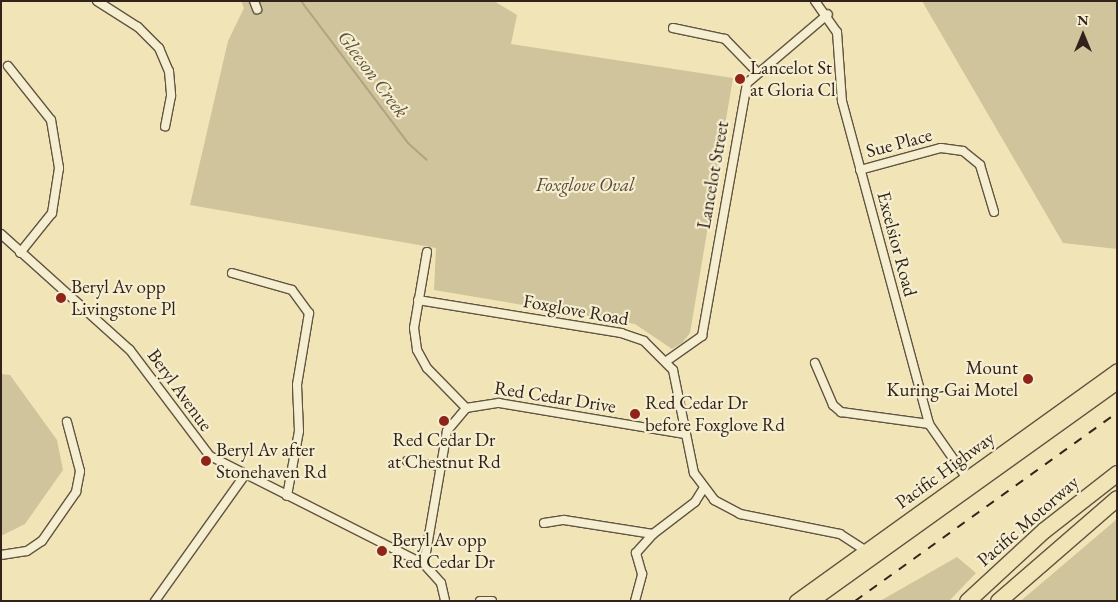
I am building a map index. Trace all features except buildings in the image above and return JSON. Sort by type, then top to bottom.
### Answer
[{"type":"highway","name":"Pacific Motorway","points":[[967,601],[1044,530],[1117,473]]},
{"type":"highway","points":[[998,601],[1117,498]]},
{"type":"main road","name":"Pacific Highway","points":[[970,482],[1117,370]]},
{"type":"main road","name":"Pacific Highway","points":[[796,601],[870,554],[970,482],[1117,382]]},
{"type":"main road","name":"Pacific Highway","points":[[814,601],[870,554]]},
{"type":"street","points":[[97,1],[138,27],[158,48],[169,71],[171,96],[165,126]]},
{"type":"street","points":[[254,1],[257,9]]},
{"type":"street","name":"Excelsior Road","points":[[815,1],[828,14],[838,39],[840,93],[930,424],[970,482]]},
{"type":"street","name":"Lancelot Street","points":[[668,360],[702,336],[743,94],[756,72],[828,14]]},
{"type":"street","points":[[673,28],[725,39],[756,72]]},
{"type":"street","points":[[8,66],[51,120],[59,168],[52,213],[20,253]]},
{"type":"street","name":"Sue Place","points":[[860,170],[941,148],[963,151],[980,165],[994,212]]},
{"type":"street","name":"Beryl Avenue","points":[[1,234],[144,364],[202,449],[244,476],[424,564],[441,583],[445,601]]},
{"type":"street","points":[[424,564],[447,431],[466,408],[427,368],[417,350],[418,300],[428,252]]},
{"type":"street","points":[[232,273],[292,290],[309,313],[296,385],[299,431],[287,496]]},
{"type":"street","name":"Foxglove Road","points":[[418,300],[621,333],[644,341],[668,360]]},
{"type":"street","points":[[668,360],[681,393],[685,434],[694,473],[703,489],[740,514],[832,532],[870,554]]},
{"type":"street","points":[[815,363],[833,406],[841,412],[930,424]]},
{"type":"street","name":"Red Cedar Drive","points":[[466,408],[498,403],[685,434]]},
{"type":"street","points":[[1,555],[28,551],[42,541],[76,492],[80,471],[67,422]]},
{"type":"street","points":[[406,461],[440,466]]},
{"type":"street","points":[[156,601],[244,476]]},
{"type":"street","points":[[635,601],[642,574],[636,553],[653,534],[695,502],[703,489]]},
{"type":"street","points":[[544,523],[564,520],[653,534]]},
{"type":"street","points":[[480,601],[492,601]]},
{"type":"green space","name":"Foxglove Oval","points":[[241,1],[494,1],[517,15],[511,44],[733,78],[690,333],[682,343],[672,349],[635,324],[434,290],[436,248],[190,205],[228,41],[244,8]]},
{"type":"green space","points":[[922,1],[1117,1],[1117,249],[1063,243]]},
{"type":"green space","points":[[1,374],[10,375],[57,440],[63,470],[25,524],[1,536]]},
{"type":"green space","points":[[1117,519],[1117,601],[1021,601],[1023,599]]},
{"type":"green space","points":[[957,557],[976,573],[949,601],[880,601]]},
{"type":"waterway","name":"Gleeson Creek","points":[[301,1],[408,143],[427,160]]},
{"type":"railway","points":[[855,601],[1117,413]]},
{"type":"place","name":"Lancelot St at Gloria Cl","points":[[740,79]]},
{"type":"place","name":"Beryl Av opp Livingstone Pl","points":[[61,298]]},
{"type":"place","name":"Mount Kuring-Gai Motel","points":[[1028,379]]},
{"type":"place","name":"Red Cedar Dr before Foxglove Rd","points":[[635,414]]},
{"type":"place","name":"Red Cedar Dr at Chestnut Rd","points":[[444,421]]},
{"type":"place","name":"Beryl Av after Stonehaven Rd","points":[[206,461]]},
{"type":"place","name":"Beryl Av opp Red Cedar Dr","points":[[382,551]]}]
